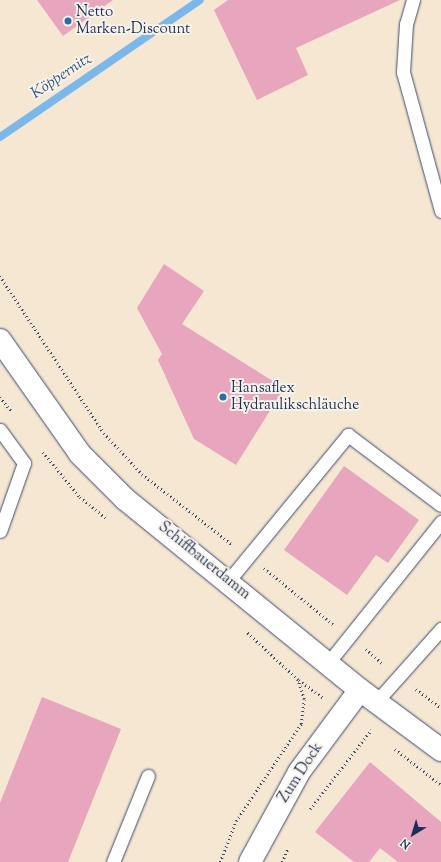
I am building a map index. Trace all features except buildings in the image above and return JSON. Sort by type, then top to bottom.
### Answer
[{"type":"street","name":"Schiffbauerdamm","points":[[0,340],[80,454],[125,499],[229,580],[368,696],[441,750]]},
{"type":"street","name":"Zum Dock","points":[[250,862],[299,772],[368,696]]},
{"type":"lane","points":[[413,0],[406,24],[403,72],[441,211]]},
{"type":"lane","points":[[0,430],[24,463],[0,530]]},
{"type":"lane","points":[[229,580],[348,435],[441,505]]},
{"type":"lane","points":[[328,663],[441,522]]},
{"type":"lane","points":[[368,696],[400,677],[441,629]]},
{"type":"lane","points":[[113,862],[148,776]]},
{"type":"path","points":[[0,276],[104,433],[142,474],[441,708]]},
{"type":"path","points":[[0,397],[15,415]]},
{"type":"path","points":[[39,447],[80,497],[111,522]]},
{"type":"path","points":[[220,862],[236,821],[300,724],[304,699],[298,680],[240,626]]},
{"type":"path","points":[[308,811],[369,729],[374,733]]},
{"type":"path","points":[[389,745],[441,785]]},
{"type":"path","points":[[282,862],[291,842]]},
{"type":"waterway","name":"Köppernitz","points":[[0,137],[200,0]]},
{"type":"place","name":"Netto Marken-Discount","points":[[68,21]]},
{"type":"place","name":"Hansaflex Hydraulikschläuche","points":[[223,397]]}]
